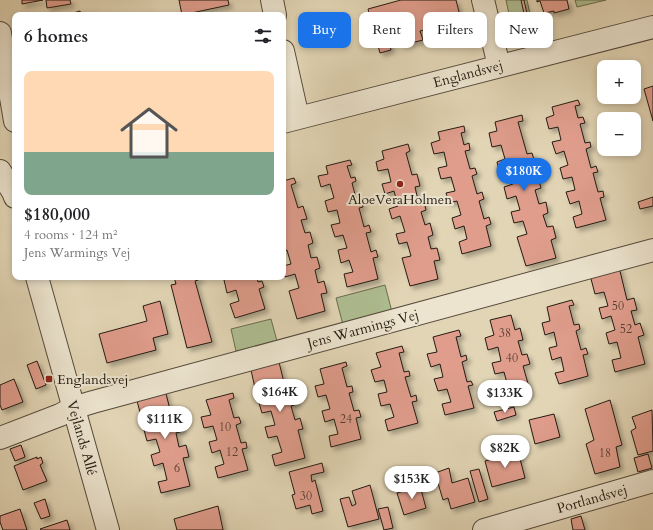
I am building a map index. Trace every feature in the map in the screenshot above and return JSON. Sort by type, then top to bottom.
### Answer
[{"type":"street","points":[[272,0],[275,12]]},
{"type":"street","points":[[483,0],[498,66]]},
{"type":"street","name":"Englandsvej","points":[[290,120],[653,27]]},
{"type":"street","points":[[0,33],[12,103]]},
{"type":"street","points":[[286,81],[290,120]]},
{"type":"street","points":[[0,171],[11,194]]},
{"type":"street","name":"Jens Warmings Vej","points":[[0,438],[60,415],[73,408],[653,250]]},
{"type":"street","name":"Vejlands Allé","points":[[38,280],[108,530]]},
{"type":"street","name":"Portlandsvej","points":[[484,530],[653,481]]},
{"type":"green space","points":[[506,0],[527,0],[530,12],[509,12]]},
{"type":"green space","points":[[575,0],[606,0],[577,7]]},
{"type":"green space","points":[[385,285],[392,312],[343,325],[336,298]]},
{"type":"green space","points":[[271,319],[277,341],[236,351],[231,329]]},
{"type":"building","points":[[22,0],[43,0],[22,4]]},
{"type":"building","points":[[46,0],[70,0],[71,4],[47,8]]},
{"type":"building","points":[[179,0],[228,0],[229,5],[196,12],[181,12]]},
{"type":"building","points":[[401,0],[456,0],[459,12],[423,12],[423,30],[420,31],[423,40],[415,42],[415,12],[369,12],[368,9]]},
{"type":"building","points":[[521,0],[524,0],[527,12],[524,12]]},
{"type":"building","points":[[537,0],[567,0],[569,9],[554,13],[554,11],[544,12],[540,1],[537,2]]},
{"type":"building","points":[[379,48],[390,48],[391,50],[380,53]]},
{"type":"building","points":[[653,86],[653,121],[644,89]]},
{"type":"building","points":[[578,100],[580,105],[575,106],[578,118],[583,117],[585,123],[580,124],[585,143],[590,142],[591,147],[586,149],[591,168],[596,166],[598,172],[593,173],[598,192],[603,191],[604,197],[600,198],[606,220],[576,228],[573,217],[582,214],[579,201],[570,204],[566,192],[575,190],[572,177],[563,179],[560,168],[568,165],[564,151],[556,154],[552,142],[561,140],[558,127],[549,129],[546,118],[554,115],[552,107]]},
{"type":"building","points":[[522,115],[523,121],[518,122],[527,154],[532,153],[535,163],[528,165],[533,180],[538,178],[541,188],[535,190],[539,204],[546,202],[548,213],[543,215],[547,227],[553,226],[556,238],[551,240],[556,258],[526,266],[517,237],[527,234],[523,221],[514,223],[511,212],[520,210],[516,196],[507,199],[504,187],[513,184],[509,172],[500,174],[497,162],[505,159],[501,145],[492,147],[489,133],[497,131],[495,122]]},
{"type":"building","points":[[464,126],[465,132],[461,133],[464,145],[469,143],[470,150],[465,151],[470,169],[475,168],[477,174],[472,176],[477,194],[482,192],[484,199],[479,201],[484,219],[489,217],[491,224],[486,226],[491,246],[462,254],[459,242],[467,239],[464,226],[455,229],[452,218],[461,215],[457,201],[449,203],[446,193],[455,191],[451,177],[441,179],[438,168],[447,166],[444,152],[434,154],[431,143],[440,140],[438,132]]},
{"type":"building","points":[[408,144],[410,151],[406,153],[412,175],[417,174],[420,186],[415,187],[418,200],[423,198],[426,210],[421,212],[425,225],[430,223],[433,235],[428,237],[431,249],[437,248],[440,260],[434,261],[438,279],[410,286],[402,258],[411,256],[407,242],[399,244],[396,234],[405,232],[400,216],[392,219],[389,209],[398,206],[394,191],[385,194],[382,184],[391,182],[388,169],[378,171],[376,162],[384,159],[382,151]]},
{"type":"building","points":[[350,160],[352,165],[347,166],[351,178],[355,177],[356,181],[352,183],[357,202],[362,202],[363,207],[359,208],[364,227],[369,225],[371,232],[366,233],[371,252],[376,250],[378,257],[373,258],[378,279],[347,287],[344,274],[353,272],[349,260],[341,263],[338,250],[347,248],[343,235],[335,237],[331,225],[340,223],[337,210],[328,212],[325,201],[334,198],[330,184],[321,187],[318,176],[328,174],[326,166]]},
{"type":"building","points":[[294,178],[296,183],[291,185],[298,208],[303,206],[307,219],[301,220],[305,233],[310,232],[313,243],[308,245],[311,258],[317,257],[320,268],[315,270],[318,283],[324,281],[327,293],[321,294],[325,311],[297,319],[289,291],[299,288],[295,274],[286,277],[286,265],[291,264],[286,250],[286,180]]},
{"type":"building","points":[[653,197],[653,206],[640,209],[638,202]]},
{"type":"building","points":[[619,267],[627,300],[634,298],[637,310],[631,311],[635,325],[640,323],[644,335],[638,337],[645,364],[615,372],[612,360],[621,358],[617,342],[609,344],[606,333],[615,330],[611,316],[602,319],[599,308],[608,306],[604,292],[595,294],[590,275]]},
{"type":"building","points":[[175,280],[198,280],[195,281],[212,342],[187,348],[171,285],[176,284]]},
{"type":"building","points":[[224,280],[262,281],[264,287],[259,289],[265,309],[235,318],[230,304],[239,301],[236,290],[227,293]]},
{"type":"building","points":[[572,300],[574,305],[569,306],[574,325],[579,324],[580,329],[576,331],[581,350],[586,348],[588,354],[583,355],[588,376],[559,384],[555,373],[564,371],[561,357],[552,360],[549,348],[557,346],[554,332],[545,335],[542,323],[550,321],[547,307]]},
{"type":"building","points":[[160,301],[168,334],[153,338],[156,350],[107,363],[99,334],[147,321],[143,306]]},
{"type":"building","points":[[511,315],[515,330],[520,328],[523,340],[518,341],[522,355],[527,354],[530,364],[523,366],[531,394],[502,401],[499,390],[508,387],[504,372],[495,374],[492,363],[501,361],[498,347],[488,350],[485,338],[494,335],[490,320]]},
{"type":"building","points":[[459,330],[461,336],[456,337],[461,357],[466,355],[467,360],[462,362],[467,382],[471,381],[473,385],[468,386],[474,408],[445,415],[442,404],[451,402],[447,389],[438,391],[434,379],[443,377],[440,364],[431,367],[427,354],[437,352],[433,337]]},
{"type":"building","points":[[402,346],[404,352],[399,353],[404,372],[409,371],[410,376],[405,377],[411,397],[416,395],[417,401],[412,402],[418,423],[388,431],[385,420],[394,417],[390,404],[381,406],[378,394],[387,392],[384,380],[375,382],[371,370],[381,367],[376,353]]},
{"type":"building","points":[[37,361],[46,385],[36,389],[27,365]]},
{"type":"building","points":[[279,362],[287,395],[293,393],[297,404],[291,406],[295,420],[300,418],[303,429],[298,430],[305,458],[275,466],[272,455],[282,452],[277,436],[268,438],[265,427],[275,425],[271,411],[262,413],[259,403],[268,400],[264,386],[255,388],[251,370]]},
{"type":"building","points":[[346,362],[347,366],[342,368],[347,387],[352,386],[353,392],[349,393],[354,411],[359,410],[361,417],[356,418],[361,439],[331,447],[329,436],[338,434],[334,419],[325,422],[322,411],[330,409],[326,395],[318,397],[315,386],[324,384],[320,369]]},
{"type":"building","points":[[14,379],[23,402],[2,410],[0,405],[0,385]]},
{"type":"building","points":[[165,390],[173,421],[179,420],[183,431],[176,433],[179,447],[186,445],[189,457],[183,458],[190,486],[161,493],[158,482],[167,480],[163,463],[154,466],[151,455],[160,452],[156,439],[147,441],[144,430],[153,427],[150,413],[141,416],[136,397]]},
{"type":"building","points":[[233,393],[234,398],[229,400],[234,418],[239,417],[241,423],[236,425],[241,443],[246,442],[247,448],[242,449],[248,470],[218,478],[215,467],[224,464],[220,450],[212,453],[209,442],[217,440],[213,426],[204,428],[201,417],[211,415],[206,400]]},
{"type":"building","points":[[610,400],[622,445],[616,447],[620,467],[595,474],[586,444],[594,440],[585,409]]},
{"type":"building","points":[[514,407],[516,415],[497,421],[494,412]]},
{"type":"building","points":[[652,410],[653,451],[638,455],[631,431],[636,428],[632,417]]},
{"type":"building","points":[[554,414],[560,437],[535,444],[529,420]]},
{"type":"building","points":[[21,445],[25,457],[15,461],[10,449]]},
{"type":"building","points":[[518,451],[525,478],[492,487],[485,461]]},
{"type":"building","points":[[648,454],[652,468],[638,472],[634,458]]},
{"type":"building","points":[[37,457],[37,459],[41,457],[43,463],[40,465],[47,481],[23,490],[14,466]]},
{"type":"building","points":[[322,463],[324,472],[311,475],[312,482],[315,480],[323,511],[312,514],[310,505],[296,509],[292,495],[295,494],[289,472]]},
{"type":"building","points":[[449,468],[452,483],[468,478],[475,502],[451,509],[448,498],[443,500],[435,473]]},
{"type":"building","points":[[479,469],[488,499],[479,502],[470,471]]},
{"type":"building","points":[[370,485],[379,519],[348,527],[340,499],[349,497],[352,506],[356,504],[352,491]]},
{"type":"building","points":[[420,486],[426,508],[404,515],[397,493]]},
{"type":"building","points":[[45,499],[50,516],[41,519],[34,503]]},
{"type":"building","points":[[218,506],[223,530],[177,530],[174,519]]},
{"type":"building","points":[[388,507],[393,528],[384,530],[378,509]]},
{"type":"building","points":[[20,509],[27,530],[3,530],[0,522],[0,516]]},
{"type":"building","points":[[581,516],[585,530],[573,530],[571,519]]},
{"type":"building","points":[[67,520],[70,530],[40,529]]},
{"type":"place","name":"AloeVeraHolmen","points":[[400,184]]},
{"type":"place","name":"Englandsvej","points":[[49,379]]}]
